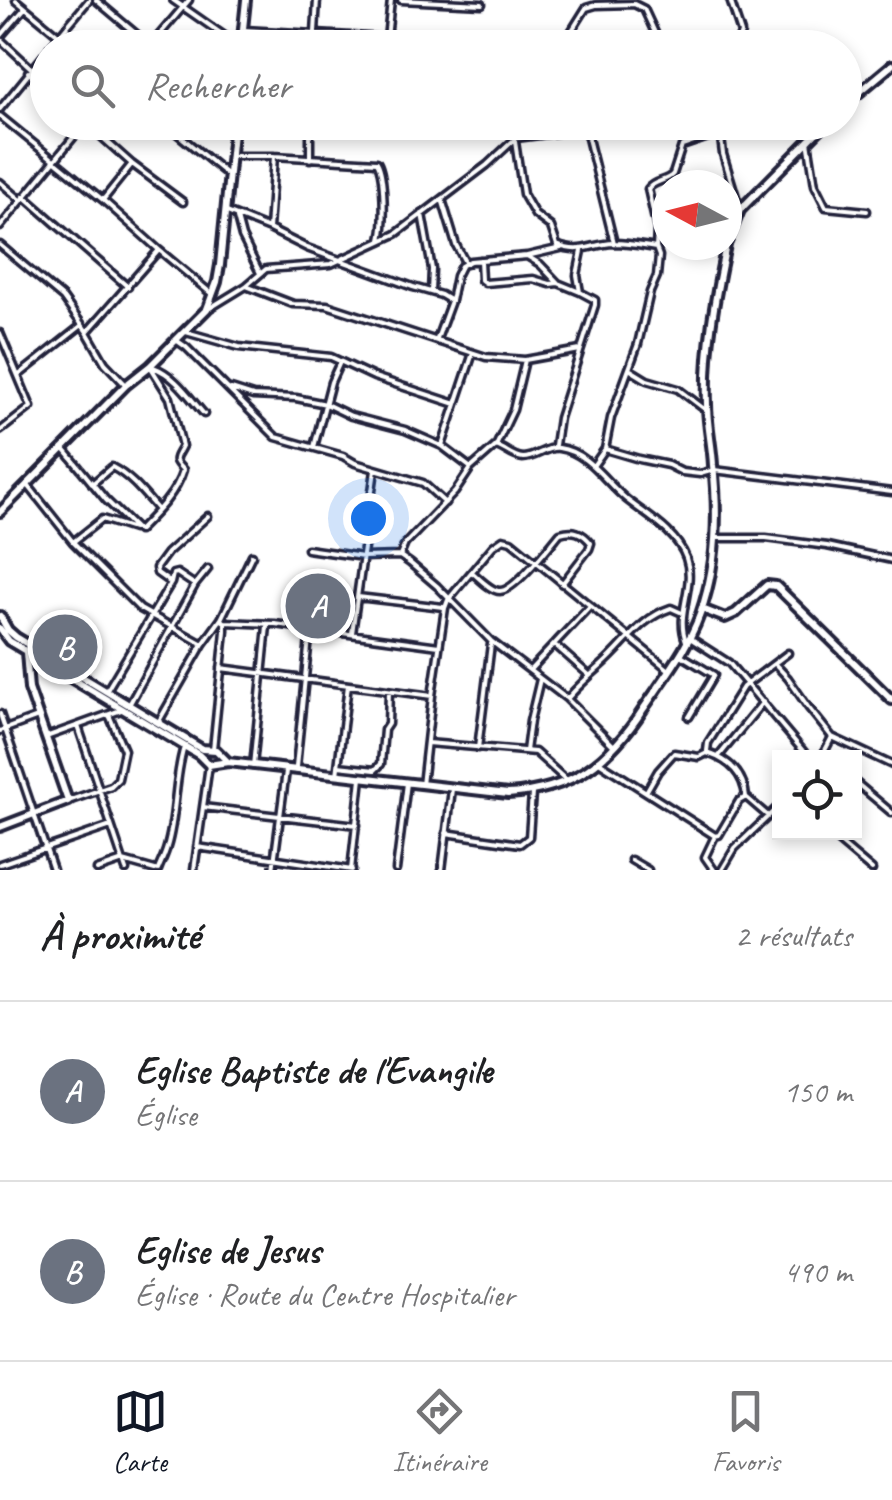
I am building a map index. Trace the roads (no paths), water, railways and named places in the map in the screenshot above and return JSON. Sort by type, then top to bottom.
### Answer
[{"type":"street","points":[[16,0],[53,30]]},
{"type":"street","points":[[65,30],[89,0]]},
{"type":"street","points":[[96,0],[131,30]]},
{"type":"street","points":[[174,0],[216,30]]},
{"type":"street","points":[[165,30],[189,0]]},
{"type":"street","points":[[244,30],[246,0]]},
{"type":"street","points":[[315,30],[317,0]]},
{"type":"street","points":[[388,30],[391,0]]},
{"type":"street","points":[[401,0],[482,4]]},
{"type":"street","points":[[730,0],[740,30]]},
{"type":"street","points":[[572,30],[586,8],[596,4],[634,4],[644,10],[653,30]]},
{"type":"street","points":[[0,109],[30,70],[0,38],[26,8]]},
{"type":"street","points":[[862,90],[892,65]]},
{"type":"street","points":[[0,116],[213,294]]},
{"type":"street","points":[[0,227],[71,140]]},
{"type":"street","points":[[105,140],[182,202]]},
{"type":"street","points":[[184,140],[229,177]]},
{"type":"street","points":[[207,309],[218,282],[233,140]]},
{"type":"street","points":[[310,140],[310,158]]},
{"type":"street","points":[[0,512],[207,309],[266,269],[331,264],[396,234],[514,140]]},
{"type":"street","points":[[516,140],[526,201],[535,215],[551,227],[562,248]]},
{"type":"street","points":[[588,140],[614,243]]},
{"type":"street","points":[[674,170],[682,146],[700,140]]},
{"type":"street","points":[[721,140],[727,170]]},
{"type":"street","points":[[742,208],[808,141]]},
{"type":"street","points":[[808,141],[815,185],[826,207],[867,212]]},
{"type":"street","points":[[232,156],[370,160],[381,166],[381,241]]},
{"type":"street","points":[[269,229],[274,156]]},
{"type":"street","points":[[103,200],[132,164]]},
{"type":"street","points":[[0,182],[128,287]]},
{"type":"street","points":[[442,199],[466,264]]},
{"type":"street","points":[[226,212],[340,261],[450,301]]},
{"type":"street","points":[[422,214],[432,269],[431,292]]},
{"type":"street","points":[[236,216],[242,238],[260,273]]},
{"type":"street","points":[[436,340],[456,276],[466,264],[562,248],[582,251],[614,243],[652,248]]},
{"type":"street","points":[[0,245],[63,298],[105,362],[126,385]]},
{"type":"street","points":[[87,332],[159,250]]},
{"type":"street","points":[[580,292],[577,275],[582,251]]},
{"type":"street","points":[[527,256],[558,283],[595,300],[559,418],[555,447]]},
{"type":"street","points":[[480,260],[484,282],[532,279],[558,283]]},
{"type":"street","points":[[592,466],[606,448],[611,418],[657,276],[659,260]]},
{"type":"street","points":[[337,770],[361,778],[452,789],[532,792],[567,781],[599,762],[636,722],[681,655],[708,586],[715,538],[707,367],[724,260]]},
{"type":"street","points":[[246,286],[293,304],[328,305],[473,354],[525,360],[580,350]]},
{"type":"street","points":[[18,376],[82,325]]},
{"type":"street","points":[[186,332],[238,347],[331,358],[456,404]]},
{"type":"street","points":[[0,334],[32,407],[0,430]]},
{"type":"street","points":[[176,340],[276,437],[423,483],[445,503]]},
{"type":"street","points":[[442,446],[473,354]]},
{"type":"street","points":[[400,556],[405,544],[445,503],[471,468],[496,446],[514,410],[525,360]]},
{"type":"street","points":[[314,447],[340,362]]},
{"type":"street","points":[[150,366],[163,370],[204,414]]},
{"type":"street","points":[[138,531],[159,510],[184,470],[175,456],[182,446],[170,398],[150,366]]},
{"type":"street","points":[[628,370],[678,390],[707,411]]},
{"type":"street","points":[[226,387],[253,396],[326,404],[351,416],[406,430],[442,446],[471,468]]},
{"type":"street","points":[[496,446],[524,458],[555,447],[578,456],[653,517],[684,554],[690,576],[682,630],[688,641],[729,662],[802,750]]},
{"type":"street","points":[[606,448],[682,472],[700,474],[714,470],[892,492]]},
{"type":"street","points":[[64,449],[138,531]]},
{"type":"street","points":[[92,484],[112,466],[134,482],[159,510]]},
{"type":"street","points":[[352,634],[375,468]]},
{"type":"street","points":[[27,484],[73,542],[126,596],[151,616],[203,644]]},
{"type":"street","points":[[171,582],[156,568],[208,516]]},
{"type":"street","points":[[73,542],[102,519],[138,531]]},
{"type":"street","points":[[472,572],[501,592],[535,563],[560,534],[575,531],[591,543],[562,584]]},
{"type":"street","points":[[715,538],[784,540],[892,560]]},
{"type":"street","points":[[422,785],[445,608],[503,539],[511,541],[670,670]]},
{"type":"street","points":[[307,549],[363,557],[400,556],[437,586],[491,641],[567,699],[616,747]]},
{"type":"street","points":[[158,722],[203,644],[223,621],[252,555]]},
{"type":"street","points":[[46,737],[125,707],[208,569]]},
{"type":"street","points":[[106,691],[173,574],[195,585]]},
{"type":"street","points":[[702,609],[725,618],[767,585],[776,586],[892,700]]},
{"type":"street","points":[[358,597],[445,608]]},
{"type":"street","points":[[530,670],[590,606]]},
{"type":"street","points":[[567,699],[653,614],[671,608],[682,613]]},
{"type":"street","points":[[0,616],[26,648],[184,747],[220,755],[228,762]]},
{"type":"street","points":[[223,621],[310,628],[439,646]]},
{"type":"street","points":[[213,765],[208,752],[221,668],[223,621]]},
{"type":"street","points":[[253,766],[267,624]]},
{"type":"street","points":[[296,771],[310,628]]},
{"type":"street","points":[[0,629],[9,641],[106,691],[125,707],[208,752]]},
{"type":"street","points":[[0,648],[9,641]]},
{"type":"street","points":[[478,748],[491,641]]},
{"type":"street","points":[[555,646],[589,675]]},
{"type":"street","points":[[26,648],[29,689],[68,800]]},
{"type":"street","points":[[707,753],[708,743],[743,687],[788,653]]},
{"type":"street","points":[[681,655],[714,674],[689,717]]},
{"type":"street","points":[[775,664],[832,737],[892,765]]},
{"type":"street","points":[[221,668],[432,696]]},
{"type":"street","points":[[526,750],[540,678]]},
{"type":"street","points":[[337,770],[348,685]]},
{"type":"street","points":[[213,765],[228,762],[296,771],[375,770],[381,764],[389,691]]},
{"type":"street","points":[[718,757],[763,702]]},
{"type":"street","points":[[0,714],[53,870]]},
{"type":"street","points":[[0,825],[114,784],[124,756],[109,715]]},
{"type":"street","points":[[3,730],[38,717]]},
{"type":"street","points":[[78,726],[126,870]]},
{"type":"street","points":[[825,750],[832,737]]},
{"type":"street","points":[[427,744],[535,752],[567,781]]},
{"type":"street","points":[[97,870],[123,861],[156,870],[167,848],[184,747]]},
{"type":"street","points":[[646,792],[674,752],[698,757],[707,753],[741,775],[746,797],[768,816]]},
{"type":"street","points":[[194,870],[213,765],[220,755]]},
{"type":"street","points":[[599,762],[715,836]]},
{"type":"street","points":[[273,870],[286,770]]},
{"type":"street","points":[[197,847],[352,870],[361,778]]},
{"type":"street","points":[[396,870],[408,783]]},
{"type":"street","points":[[862,788],[892,813]]},
{"type":"street","points":[[442,870],[452,789]]},
{"type":"street","points":[[446,833],[520,844],[529,836],[532,792]]},
{"type":"street","points":[[714,870],[705,857],[715,836],[746,797]]},
{"type":"street","points":[[204,807],[357,825]]},
{"type":"street","points":[[722,870],[735,848],[772,812]]},
{"type":"street","points":[[0,864],[111,826]]},
{"type":"street","points":[[836,840],[872,870]]},
{"type":"street","points":[[631,860],[648,870]]},
{"type":"street","points":[[7,861],[11,870]]},
{"type":"place","name":"Eglise Baptiste de l'Evangile","points":[[318,606]]},
{"type":"place","name":"Eglise de Jesus","points":[[65,647]]}]
